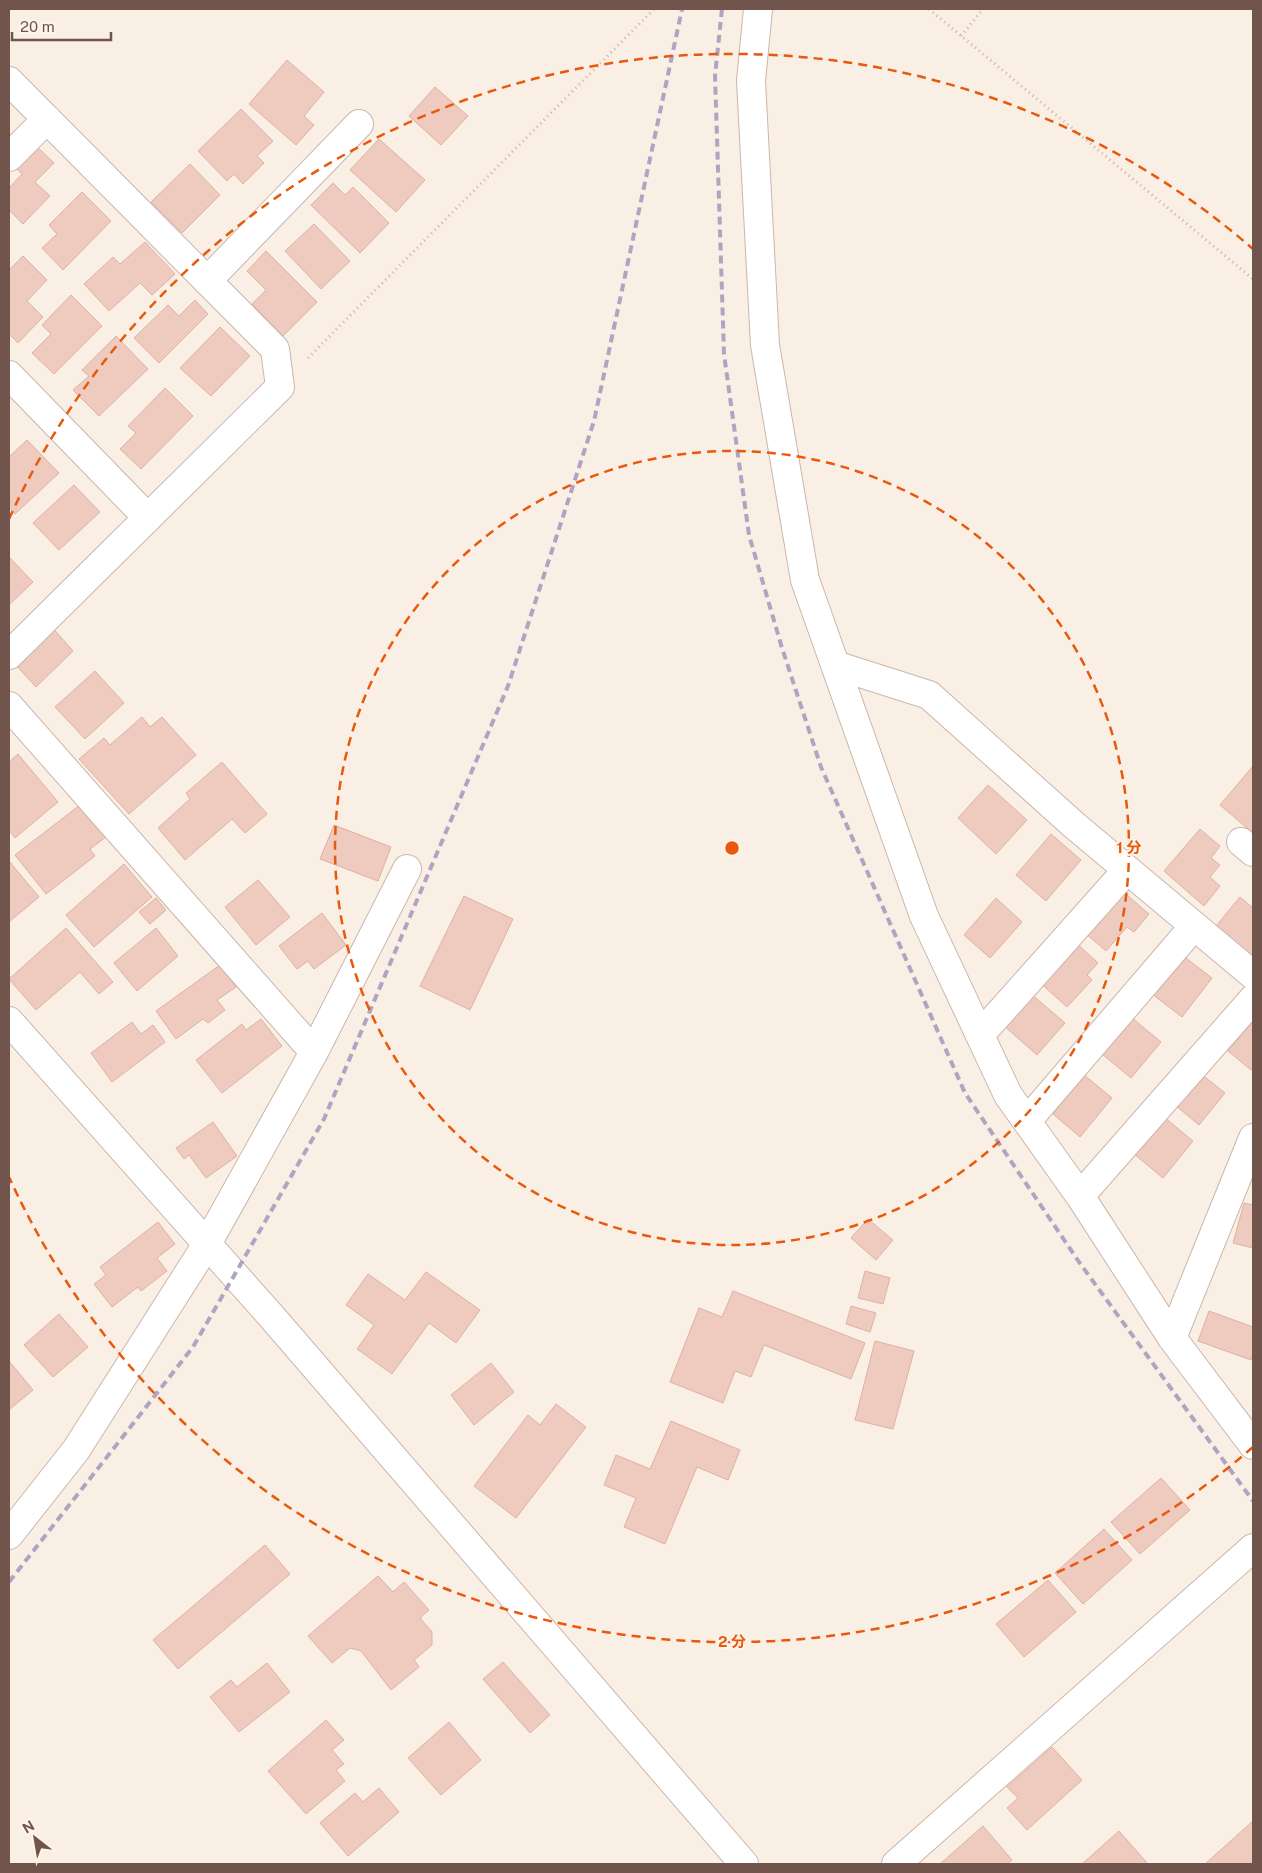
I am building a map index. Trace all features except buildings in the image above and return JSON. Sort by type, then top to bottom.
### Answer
[{"type":"street","points":[[758,9],[751,81],[765,345],[805,580],[834,666],[924,916],[1008,1095],[1080,1196],[1172,1338],[1253,1445]]},
{"type":"street","points":[[9,81],[275,349],[280,387],[9,655]]},
{"type":"street","points":[[9,158],[47,120]]},
{"type":"street","points":[[207,281],[358,124]]},
{"type":"street","points":[[9,375],[148,518]]},
{"type":"street","points":[[834,666],[929,695],[1074,825],[1253,975]]},
{"type":"street","points":[[9,706],[314,1052]]},
{"type":"street","points":[[9,1535],[76,1450],[207,1244],[314,1052],[407,869]]},
{"type":"street","points":[[980,1035],[1127,870]]},
{"type":"street","points":[[1027,1121],[1194,926]]},
{"type":"street","points":[[1080,1196],[1253,999]]},
{"type":"street","points":[[9,1021],[278,1325],[744,1864]]},
{"type":"street","points":[[1172,1338],[1253,1138]]},
{"type":"street","points":[[896,1864],[1253,1548]]},
{"type":"path","points":[[280,387],[654,9]]},
{"type":"path","points":[[929,9],[1253,279]]},
{"type":"path","points":[[961,36],[983,9]]},
{"type":"railway","points":[[9,1582],[193,1347],[324,1119],[508,686],[594,421],[682,9]]},
{"type":"railway","points":[[722,9],[715,76],[724,354],[749,535],[782,648],[821,767],[965,1093],[1079,1262],[1253,1501]]}]
